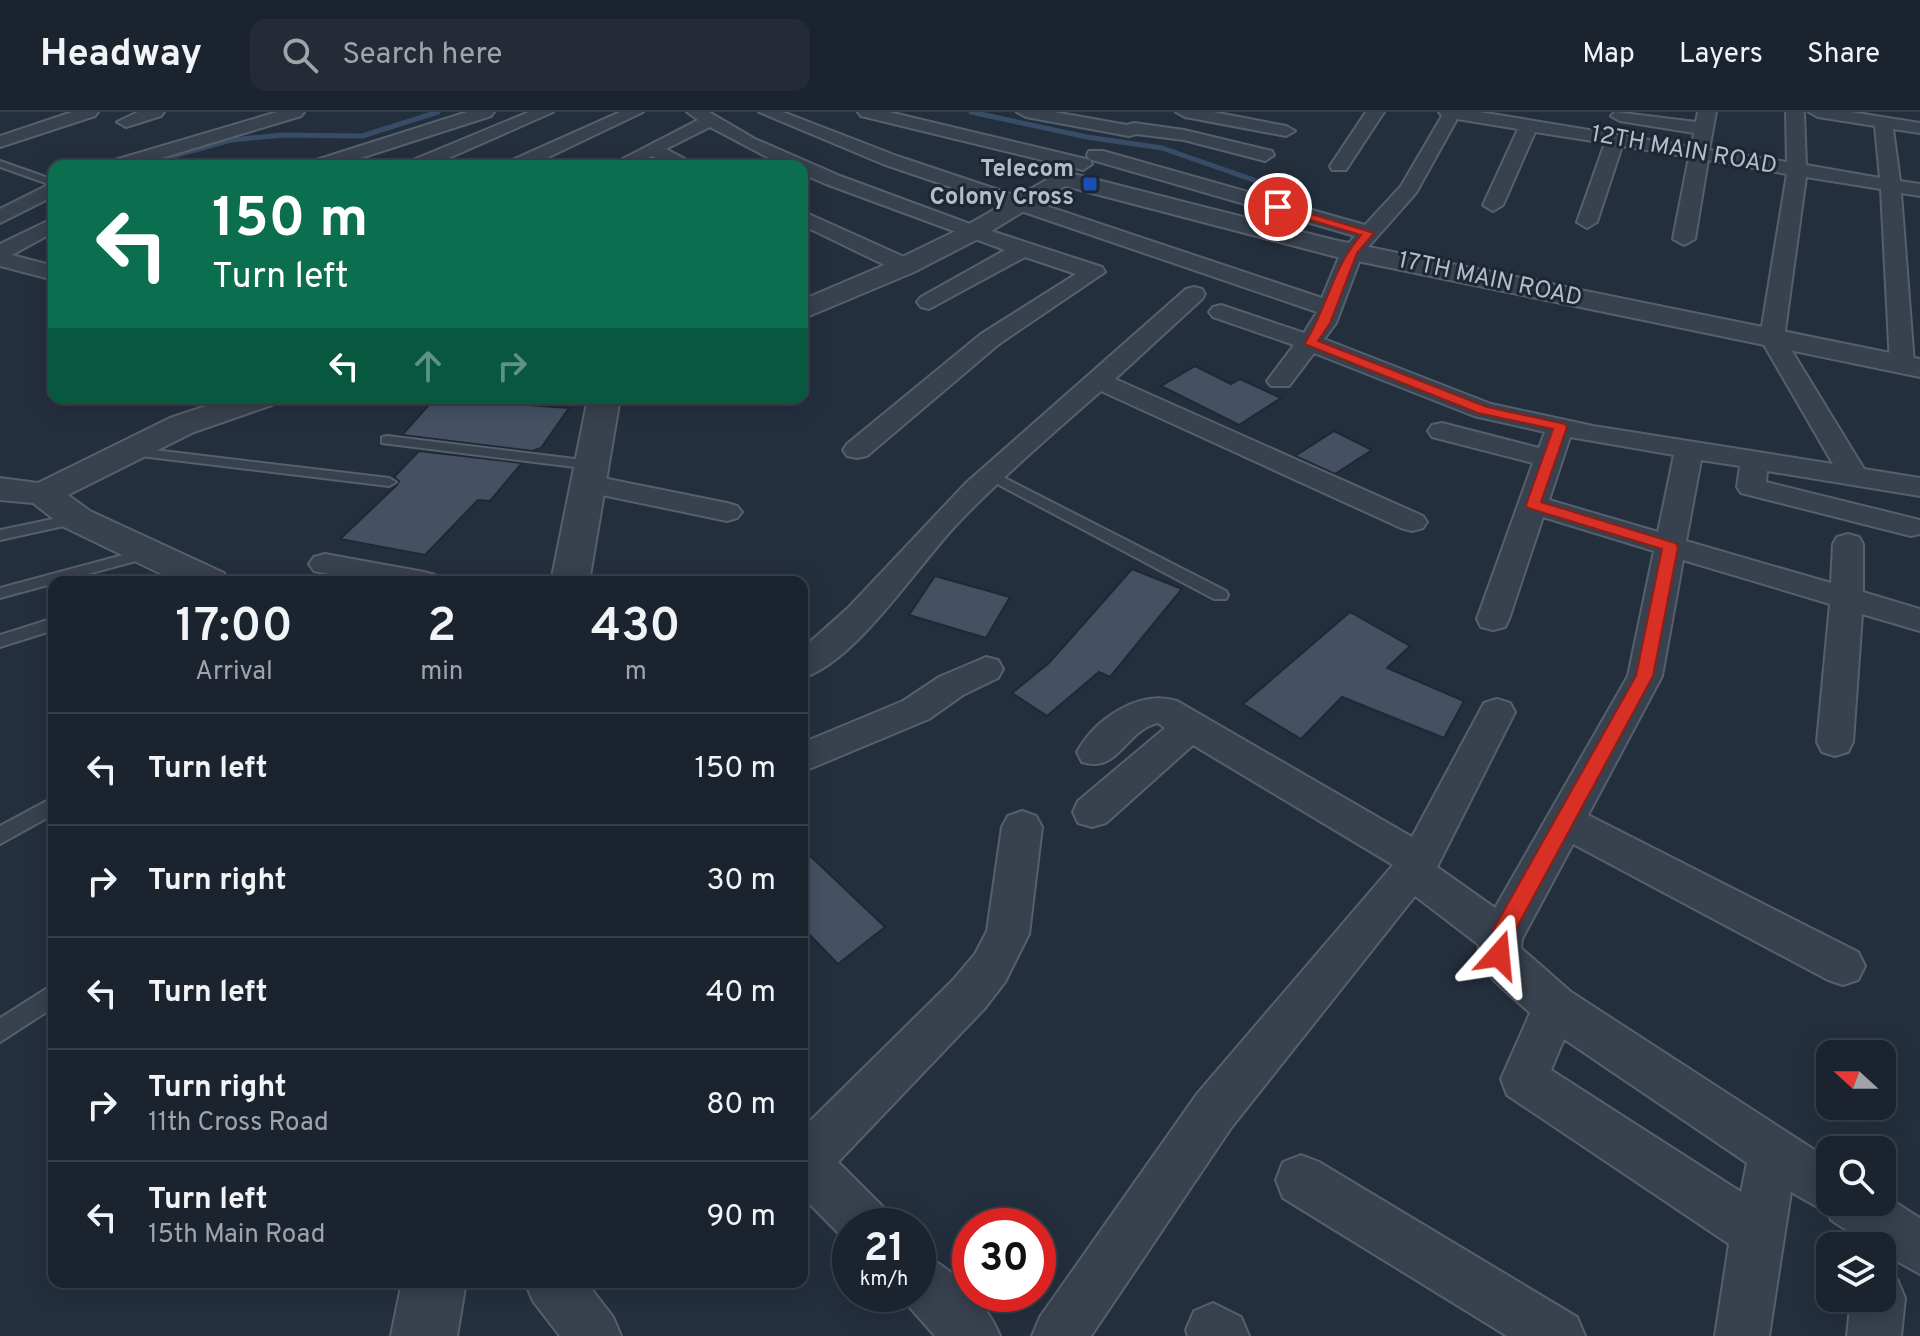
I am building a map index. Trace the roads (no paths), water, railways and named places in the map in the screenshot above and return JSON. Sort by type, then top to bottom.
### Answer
[{"type":"street","points":[[0,142],[89,112]]},
{"type":"street","points":[[126,122],[155,112]]},
{"type":"street","points":[[135,160],[295,112]]},
{"type":"street","points":[[330,160],[398,129],[456,121],[485,112]]},
{"type":"street","points":[[429,160],[544,112]]},
{"type":"street","points":[[528,160],[634,112]]},
{"type":"street","points":[[768,112],[876,155],[1329,308]]},
{"type":"street","points":[[867,112],[950,131],[1105,148],[1184,135],[1265,155]]},
{"type":"street","points":[[1026,112],[1105,148],[1360,243]]},
{"type":"street","points":[[808,307],[905,266],[971,233],[1022,203],[1154,112]]},
{"type":"street","points":[[1184,112],[1290,126],[1247,173]]},
{"type":"street","points":[[1339,166],[1375,112]]},
{"type":"street","points":[[1280,381],[1311,343],[1360,243],[1409,189],[1450,112]]},
{"type":"street","name":"12TH MAIN ROAD","points":[[1450,112],[1920,190]]},
{"type":"street","points":[[1681,112],[1706,119]]},
{"type":"street","points":[[1795,112],[1797,170],[1772,338],[1854,476]]},
{"type":"street","points":[[1818,112],[1920,128]]},
{"type":"street","points":[[1607,114],[1706,119]]},
{"type":"street","points":[[630,160],[704,116],[747,142],[789,160]]},
{"type":"street","points":[[950,131],[978,117]]},
{"type":"street","points":[[1684,239],[1706,119]]},
{"type":"street","points":[[456,121],[563,144]]},
{"type":"street","points":[[1883,122],[1911,366]]},
{"type":"street","points":[[1493,205],[1529,125]]},
{"type":"street","points":[[1587,222],[1615,140]]},
{"type":"street","name":"17TH MAIN ROAD","points":[[1105,148],[1360,243],[1772,338],[1911,366]]},
{"type":"street","points":[[651,149],[676,160]]},
{"type":"street","points":[[808,168],[971,233],[1094,272],[990,339],[857,450]]},
{"type":"street","points":[[0,217],[48,189]]},
{"type":"street","points":[[808,220],[905,266]]},
{"type":"street","points":[[0,256],[48,228]]},
{"type":"street","points":[[808,243],[835,233]]},
{"type":"street","points":[[929,302],[1023,249]]},
{"type":"street","points":[[0,256],[48,271]]},
{"type":"street","points":[[808,661],[856,617],[946,518],[991,475],[1194,294]]},
{"type":"street","points":[[1221,312],[1311,343],[1483,410],[1560,427],[1920,487]]},
{"type":"street","points":[[1099,381],[1412,522]]},
{"type":"street","points":[[43,494],[182,425],[241,404]]},
{"type":"street","points":[[571,576],[603,404]]},
{"type":"street","points":[[1493,619],[1560,427]]},
{"type":"street","points":[[1442,431],[1549,459]]},
{"type":"street","points":[[1689,449],[1645,676],[1501,937],[1499,955],[1555,1007],[1816,1179]]},
{"type":"street","points":[[1755,459],[1751,487],[1911,527]]},
{"type":"street","points":[[589,474],[727,512]]},
{"type":"street","points":[[0,489],[43,494],[77,519],[191,576]]},
{"type":"street","points":[[1533,505],[1920,620]]},
{"type":"street","points":[[1835,742],[1847,599],[1848,544]]},
{"type":"street","points":[[325,564],[391,576]]},
{"type":"street","points":[[808,755],[916,710],[951,686],[986,669]]},
{"type":"street","points":[[1095,752],[1140,713],[1150,709],[1164,710],[1416,866],[1501,937]]},
{"type":"street","points":[[1059,1336],[1214,1111],[1416,866],[1497,712]]},
{"type":"street","points":[[1092,812],[1191,726]]},
{"type":"street","points":[[1564,821],[1843,966]]},
{"type":"street","points":[[808,1156],[969,994],[990,968],[1008,934],[1022,827]]},
{"type":"street","points":[[1555,1007],[1524,1079],[1757,1232]]},
{"type":"street","points":[[1742,1336],[1757,1232],[1775,1150]]},
{"type":"street","points":[[808,1166],[849,1208]]},
{"type":"street","points":[[1301,1180],[1558,1336]]},
{"type":"street","points":[[424,1336],[433,1288]]},
{"type":"street","points":[[557,1288],[594,1336]]},
{"type":"street","points":[[936,1298],[973,1336]]},
{"type":"street","points":[[1874,1336],[1877,1312]]},
{"type":"lane","points":[[0,164],[48,184]]},
{"type":"lane","points":[[387,440],[589,474]]},
{"type":"lane","points":[[129,451],[389,482]]},
{"type":"lane","points":[[991,475],[1220,595]]},
{"type":"lane","points":[[0,535],[77,519]]},
{"type":"lane","points":[[63,576],[149,553]]},
{"type":"lane","points":[[0,593],[48,580]]},
{"type":"lane","points":[[0,641],[48,626]]},
{"type":"lane","points":[[0,836],[48,808]]},
{"type":"lane","points":[[0,1031],[48,998]]},
{"type":"waterway","points":[[159,160],[231,140],[283,135],[362,136],[438,112]]},
{"type":"waterway","points":[[971,112],[1087,137],[1162,148],[1291,193]]},
{"type":"place","name":"Telecom Colony Cross","points":[[1090,184]]}]
